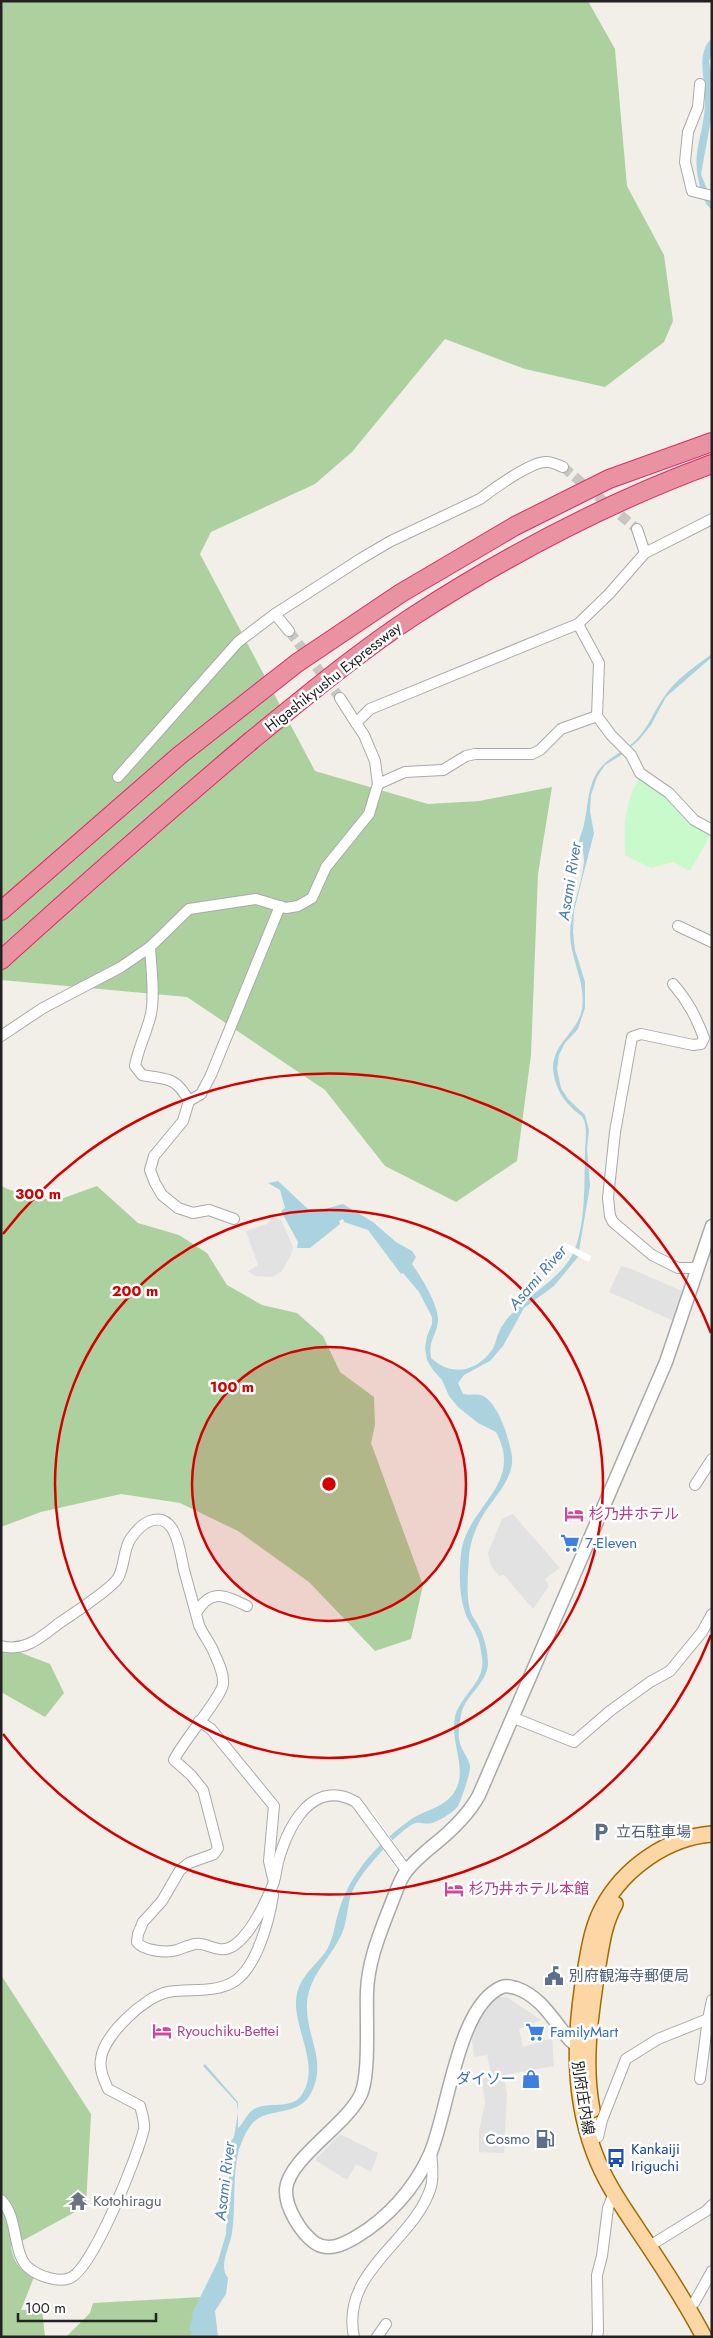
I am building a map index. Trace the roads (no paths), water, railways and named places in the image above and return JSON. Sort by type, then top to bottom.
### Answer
[{"type":"highway","name":"Higashikyushu Expressway","points":[[1,911],[180,755],[297,663],[401,593],[515,526],[609,479],[712,442]]},
{"type":"highway","name":"Higashikyushu Expressway","points":[[1,960],[190,792],[313,690],[411,618],[530,546],[614,504],[705,466]]},
{"type":"main road","name":"別府庄内線","points":[[712,1834],[690,1838],[661,1850],[626,1876],[608,1899],[592,1933],[579,2010],[582,2045],[598,2137],[614,2175],[712,2332]]},
{"type":"main road","name":"別府庄内線","points":[[704,2337],[614,2193],[598,2162],[588,2131],[577,2077],[604,1935],[614,1906],[629,1885],[662,1859],[682,1850],[712,1842]]},
{"type":"street","points":[[700,84],[698,108],[688,132],[685,162],[692,191],[712,196]]},
{"type":"street","points":[[118,777],[238,642],[275,614],[391,541],[480,499],[535,464],[546,461],[563,468]]},
{"type":"street","points":[[356,723],[370,708],[578,624],[609,594],[646,553],[712,519]]},
{"type":"street","points":[[637,529],[646,553]]},
{"type":"street","points":[[275,614],[289,631]]},
{"type":"street","points":[[578,624],[599,663],[597,716],[611,735],[631,755],[640,773],[669,793],[694,820],[712,830]]},
{"type":"street","points":[[1,1036],[43,1008],[121,967],[150,947],[189,909],[256,899],[286,908],[298,906],[312,898],[326,867],[369,814],[378,784],[375,761],[364,735],[340,698]]},
{"type":"street","points":[[378,784],[405,772],[443,770],[466,756],[475,754],[532,754],[540,750],[561,728],[597,716]]},
{"type":"street","points":[[189,1101],[201,1094],[211,1075],[280,906]]},
{"type":"street","points":[[678,926],[712,942]]},
{"type":"street","points":[[150,947],[151,1011],[135,1066],[142,1076],[166,1078],[181,1087],[189,1101],[184,1121],[154,1156],[150,1170],[162,1195],[178,1208],[193,1213],[209,1210],[234,1219]]},
{"type":"street","points":[[673,984],[685,997],[693,1012],[704,1038],[701,1044]]},
{"type":"street","points":[[698,1268],[678,1268],[652,1254],[613,1222],[608,1198],[615,1132],[632,1037],[641,1034],[684,1044],[712,1044]]},
{"type":"street","points":[[582,2045],[569,2039],[545,2007],[523,1991],[506,1986],[494,1991],[472,2019],[467,2030],[431,2152],[420,2173],[389,2213],[368,2230],[342,2244],[326,2247],[314,2242],[304,2232],[289,2207],[286,2190],[290,2177],[312,2150],[352,2110],[364,2087],[367,1992],[371,1960],[404,1868],[471,1809],[514,1718],[666,1362],[698,1268],[709,1242],[712,1226]]},
{"type":"street","points":[[695,1485],[712,1459]]},
{"type":"street","points":[[1,1646],[14,1649],[29,1644],[74,1613],[118,1578],[129,1540],[145,1523],[156,1519],[164,1522],[175,1535],[200,1627],[214,1650],[221,1670],[223,1685],[217,1698],[199,1721],[174,1760],[191,1775],[203,1790],[218,1848],[214,1854],[190,1863],[180,1870],[162,1901],[143,1922],[137,1942],[142,1947],[166,1951],[177,1950],[194,1944],[217,1950],[230,1947],[238,1942],[258,1916],[274,1882],[269,1861],[274,1806],[211,1729],[199,1721]]},
{"type":"street","points":[[196,1614],[204,1600],[212,1596],[224,1596],[247,1606]]},
{"type":"street","points":[[514,1718],[574,1742],[610,1711],[650,1682],[670,1671],[702,1632],[712,1614]]},
{"type":"street","points":[[1,2200],[9,2211],[22,2259],[29,2269],[52,2278],[69,2279],[80,2272],[97,2245],[136,2154],[144,2126],[140,2106],[108,2089],[100,2061],[104,2048],[114,2032],[152,1997],[168,1992],[222,1986],[242,1975],[262,1938],[272,1903],[274,1882],[282,1845],[300,1815],[318,1799],[329,1796],[344,1797],[356,1802],[367,1814],[404,1868]]},
{"type":"street","points":[[700,2080],[712,2000]]},
{"type":"street","points":[[598,2137],[602,2120],[626,2059],[658,2039],[708,2019]]},
{"type":"street","points":[[354,2337],[351,2311],[360,2288],[373,2266],[408,2226],[430,2189],[433,2168],[431,2152]]},
{"type":"street","points":[[597,2337],[597,2275],[602,2256],[608,2208],[614,2193]]},
{"type":"street","points":[[656,2242],[706,2211],[712,2205]]},
{"type":"street","points":[[694,2303],[712,2271]]},
{"type":"street","points":[[377,2337],[386,2324]]},
{"type":"water","points":[[712,38],[712,53],[709,61],[712,79],[712,114],[701,174],[712,202],[712,210],[703,196],[698,176],[697,154],[704,113],[705,92],[702,67],[704,51]]},
{"type":"water","points":[[712,654],[712,657],[666,697],[651,725],[639,740],[620,756],[605,765],[597,777],[591,795],[590,811],[594,833],[574,911],[573,932],[575,950],[585,982],[585,1008],[578,1029],[565,1043],[559,1055],[557,1069],[561,1088],[568,1099],[585,1115],[589,1130],[587,1149],[590,1186],[578,1257],[554,1286],[524,1308],[503,1346],[490,1361],[464,1375],[458,1383],[463,1394],[483,1396],[489,1400],[499,1415],[509,1442],[512,1457],[510,1474],[479,1522],[473,1536],[470,1552],[469,1604],[471,1613],[483,1637],[488,1664],[484,1678],[466,1702],[460,1719],[459,1739],[470,1766],[466,1786],[458,1806],[446,1816],[435,1822],[411,1825],[404,1830],[365,1871],[352,1891],[340,1938],[317,1973],[309,1992],[307,2015],[317,2060],[315,2083],[310,2095],[304,2102],[289,2110],[257,2119],[244,2136],[237,2159],[232,2233],[224,2262],[225,2273],[228,2278],[226,2294],[215,2311],[218,2337],[190,2337],[192,2331],[189,2331],[193,2316],[191,2316],[218,2261],[226,2234],[231,2141],[234,2137],[238,2112],[238,2128],[254,2109],[291,2103],[301,2096],[309,2075],[296,1998],[304,1977],[327,1949],[346,1891],[362,1865],[374,1851],[410,1820],[449,1799],[457,1787],[460,1771],[454,1735],[455,1717],[462,1702],[477,1681],[482,1667],[482,1655],[478,1640],[466,1615],[462,1598],[461,1554],[465,1537],[499,1482],[503,1467],[503,1451],[496,1432],[478,1423],[458,1407],[449,1396],[442,1380],[427,1360],[425,1348],[432,1324],[432,1317],[419,1292],[403,1273],[401,1274],[368,1230],[344,1222],[343,1219],[339,1221],[340,1224],[310,1248],[297,1248],[298,1242],[281,1211],[285,1208],[280,1190],[268,1183],[278,1181],[308,1209],[321,1210],[343,1204],[373,1222],[396,1242],[412,1251],[416,1257],[412,1264],[429,1291],[438,1314],[430,1352],[431,1358],[447,1368],[463,1369],[479,1363],[493,1348],[506,1320],[526,1300],[560,1272],[569,1261],[579,1237],[584,1201],[586,1130],[582,1117],[561,1095],[553,1068],[557,1051],[576,1024],[582,1009],[582,990],[570,935],[572,916],[584,861],[583,842],[579,842],[584,826],[590,788],[595,776],[604,764],[637,739],[660,702],[674,685],[692,668]]},
{"type":"water","points":[[205,2064],[238,2102],[238,2112],[237,2103],[203,2066]]},
{"type":"tunnel","points":[[563,467],[637,529]]},
{"type":"tunnel","points":[[289,631],[340,698]]},
{"type":"place","name":"杉乃井ホテル","points":[[574,1514]]},
{"type":"place","name":"7-Eleven","points":[[570,1543]]},
{"type":"place","name":"立石駐車場","points":[[601,1832]]},
{"type":"place","name":"杉乃井ホテル本館","points":[[454,1889]]},
{"type":"place","name":"別府観海寺郵便局","points":[[554,1976]]},
{"type":"place","name":"Ryouchiku-Bettei","points":[[162,2031]]},
{"type":"place","name":"FamilyMart","points":[[535,2032]]},
{"type":"place","name":"ダイソー","points":[[531,2079]]},
{"type":"place","name":"Cosmo","points":[[545,2139]]},
{"type":"place","name":"Kankaiji Iriguchi","points":[[616,2158]]},
{"type":"place","name":"Kotohiragu","points":[[78,2201]]},
{"type":"water label","name":"Asami River","points":[[569,881]]},
{"type":"water label","name":"Asami River","points":[[537,1277]]},
{"type":"water label","name":"Asami River","points":[[224,2181]]}]
